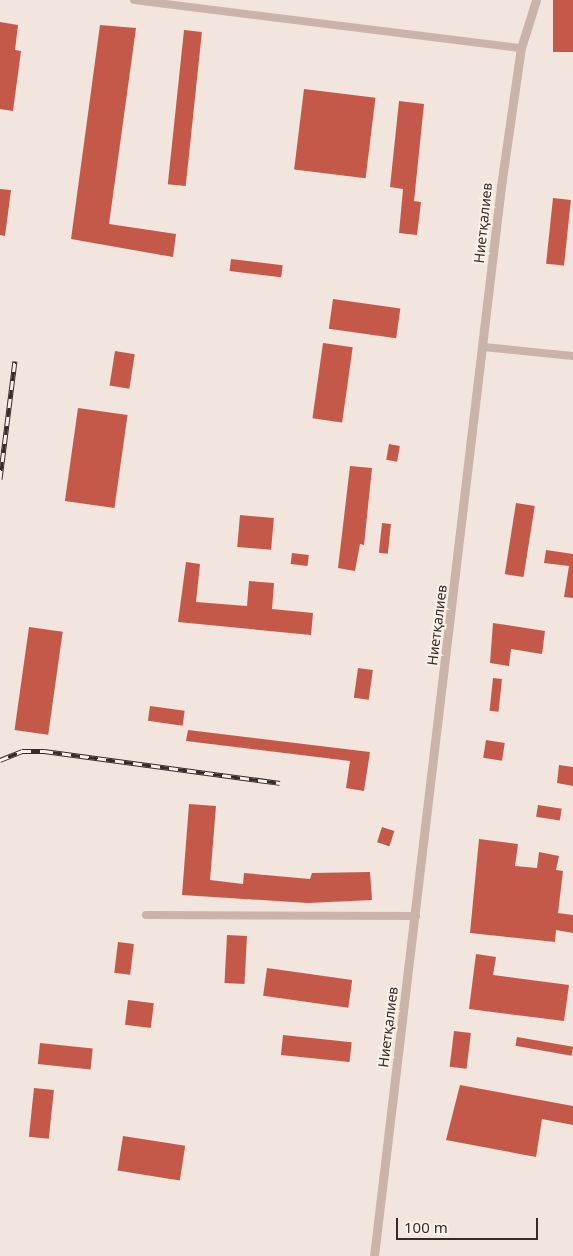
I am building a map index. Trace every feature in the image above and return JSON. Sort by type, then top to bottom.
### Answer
[{"type":"street","points":[[134,0],[521,48]]},
{"type":"street","name":"Ниетқалиев","points":[[374,1256],[484,347],[501,186],[521,48],[536,0]]},
{"type":"street","points":[[484,347],[573,356]]},
{"type":"street","points":[[146,916],[416,916]]},
{"type":"building","points":[[553,0],[573,0],[573,52],[553,52]]},
{"type":"building","points":[[0,22],[18,25],[15,50],[21,51],[13,111],[0,109]]},
{"type":"building","points":[[100,25],[136,28],[109,224],[176,234],[173,257],[71,239]]},
{"type":"building","points":[[184,30],[202,32],[186,186],[168,184]]},
{"type":"building","points":[[304,89],[375,98],[366,178],[294,169]]},
{"type":"building","points":[[399,101],[424,104],[414,201],[421,202],[417,235],[399,233],[403,189],[390,187]]},
{"type":"building","points":[[0,189],[11,190],[5,236],[0,235]]},
{"type":"building","points":[[553,198],[571,200],[564,266],[546,264]]},
{"type":"building","points":[[231,259],[283,265],[281,277],[230,271]]},
{"type":"building","points":[[333,299],[400,308],[396,338],[329,329]]},
{"type":"building","points":[[323,343],[353,347],[342,422],[312,418]]},
{"type":"building","points":[[115,351],[135,354],[129,389],[110,386]]},
{"type":"building","points":[[78,408],[128,415],[114,508],[65,501]]},
{"type":"building","points":[[389,444],[400,446],[397,462],[386,460]]},
{"type":"building","points":[[350,466],[372,468],[364,545],[360,544],[355,571],[338,568]]},
{"type":"building","points":[[516,503],[535,506],[524,577],[505,574]]},
{"type":"building","points":[[240,515],[274,518],[271,550],[237,547]]},
{"type":"building","points":[[382,523],[391,524],[388,554],[379,553]]},
{"type":"building","points":[[546,550],[573,554],[573,598],[564,597],[569,566],[544,563]]},
{"type":"building","points":[[292,553],[309,555],[308,566],[291,564]]},
{"type":"building","points":[[186,562],[200,564],[196,602],[247,606],[249,581],[274,583],[272,609],[313,613],[311,635],[178,622]]},
{"type":"building","points":[[493,623],[545,631],[542,654],[511,649],[509,666],[490,663]]},
{"type":"building","points":[[29,627],[63,632],[48,735],[15,730]]},
{"type":"building","points":[[358,668],[373,670],[369,700],[354,698]]},
{"type":"building","points":[[493,678],[502,679],[499,712],[490,711]]},
{"type":"building","points":[[150,706],[185,711],[183,726],[148,721]]},
{"type":"building","points":[[188,730],[370,752],[364,791],[346,788],[350,761],[186,741]]},
{"type":"building","points":[[486,740],[505,743],[502,761],[483,758]]},
{"type":"building","points":[[559,765],[573,767],[573,786],[557,783]]},
{"type":"building","points":[[189,804],[216,806],[210,880],[243,884],[244,873],[310,879],[312,873],[370,872],[372,900],[308,903],[182,895]]},
{"type":"building","points":[[538,805],[562,809],[560,821],[536,817]]},
{"type":"building","points":[[382,827],[394,831],[389,846],[377,842]]},
{"type":"building","points":[[479,839],[518,844],[515,866],[537,868],[539,852],[559,856],[556,870],[563,871],[558,913],[573,915],[573,933],[556,930],[555,942],[470,933]]},
{"type":"building","points":[[227,935],[247,936],[244,984],[224,983]]},
{"type":"building","points":[[118,942],[134,944],[130,975],[114,973]]},
{"type":"building","points":[[476,954],[496,957],[493,975],[569,985],[564,1021],[469,1009]]},
{"type":"building","points":[[267,968],[352,980],[348,1008],[263,996]]},
{"type":"building","points":[[128,1000],[154,1003],[151,1028],[125,1025]]},
{"type":"building","points":[[454,1031],[471,1033],[466,1069],[450,1067]]},
{"type":"building","points":[[283,1035],[352,1042],[350,1062],[281,1055]]},
{"type":"building","points":[[517,1037],[573,1047],[572,1056],[515,1046]]},
{"type":"building","points":[[40,1043],[93,1049],[91,1069],[38,1064]]},
{"type":"building","points":[[460,1085],[573,1106],[573,1125],[542,1119],[536,1157],[446,1140]]},
{"type":"building","points":[[34,1088],[54,1090],[49,1139],[29,1137]]},
{"type":"building","points":[[123,1136],[185,1146],[180,1180],[118,1171]]},
{"type":"railway","points":[[0,479],[15,361]]},
{"type":"railway","points":[[0,760],[22,751],[44,751],[280,783]]}]
